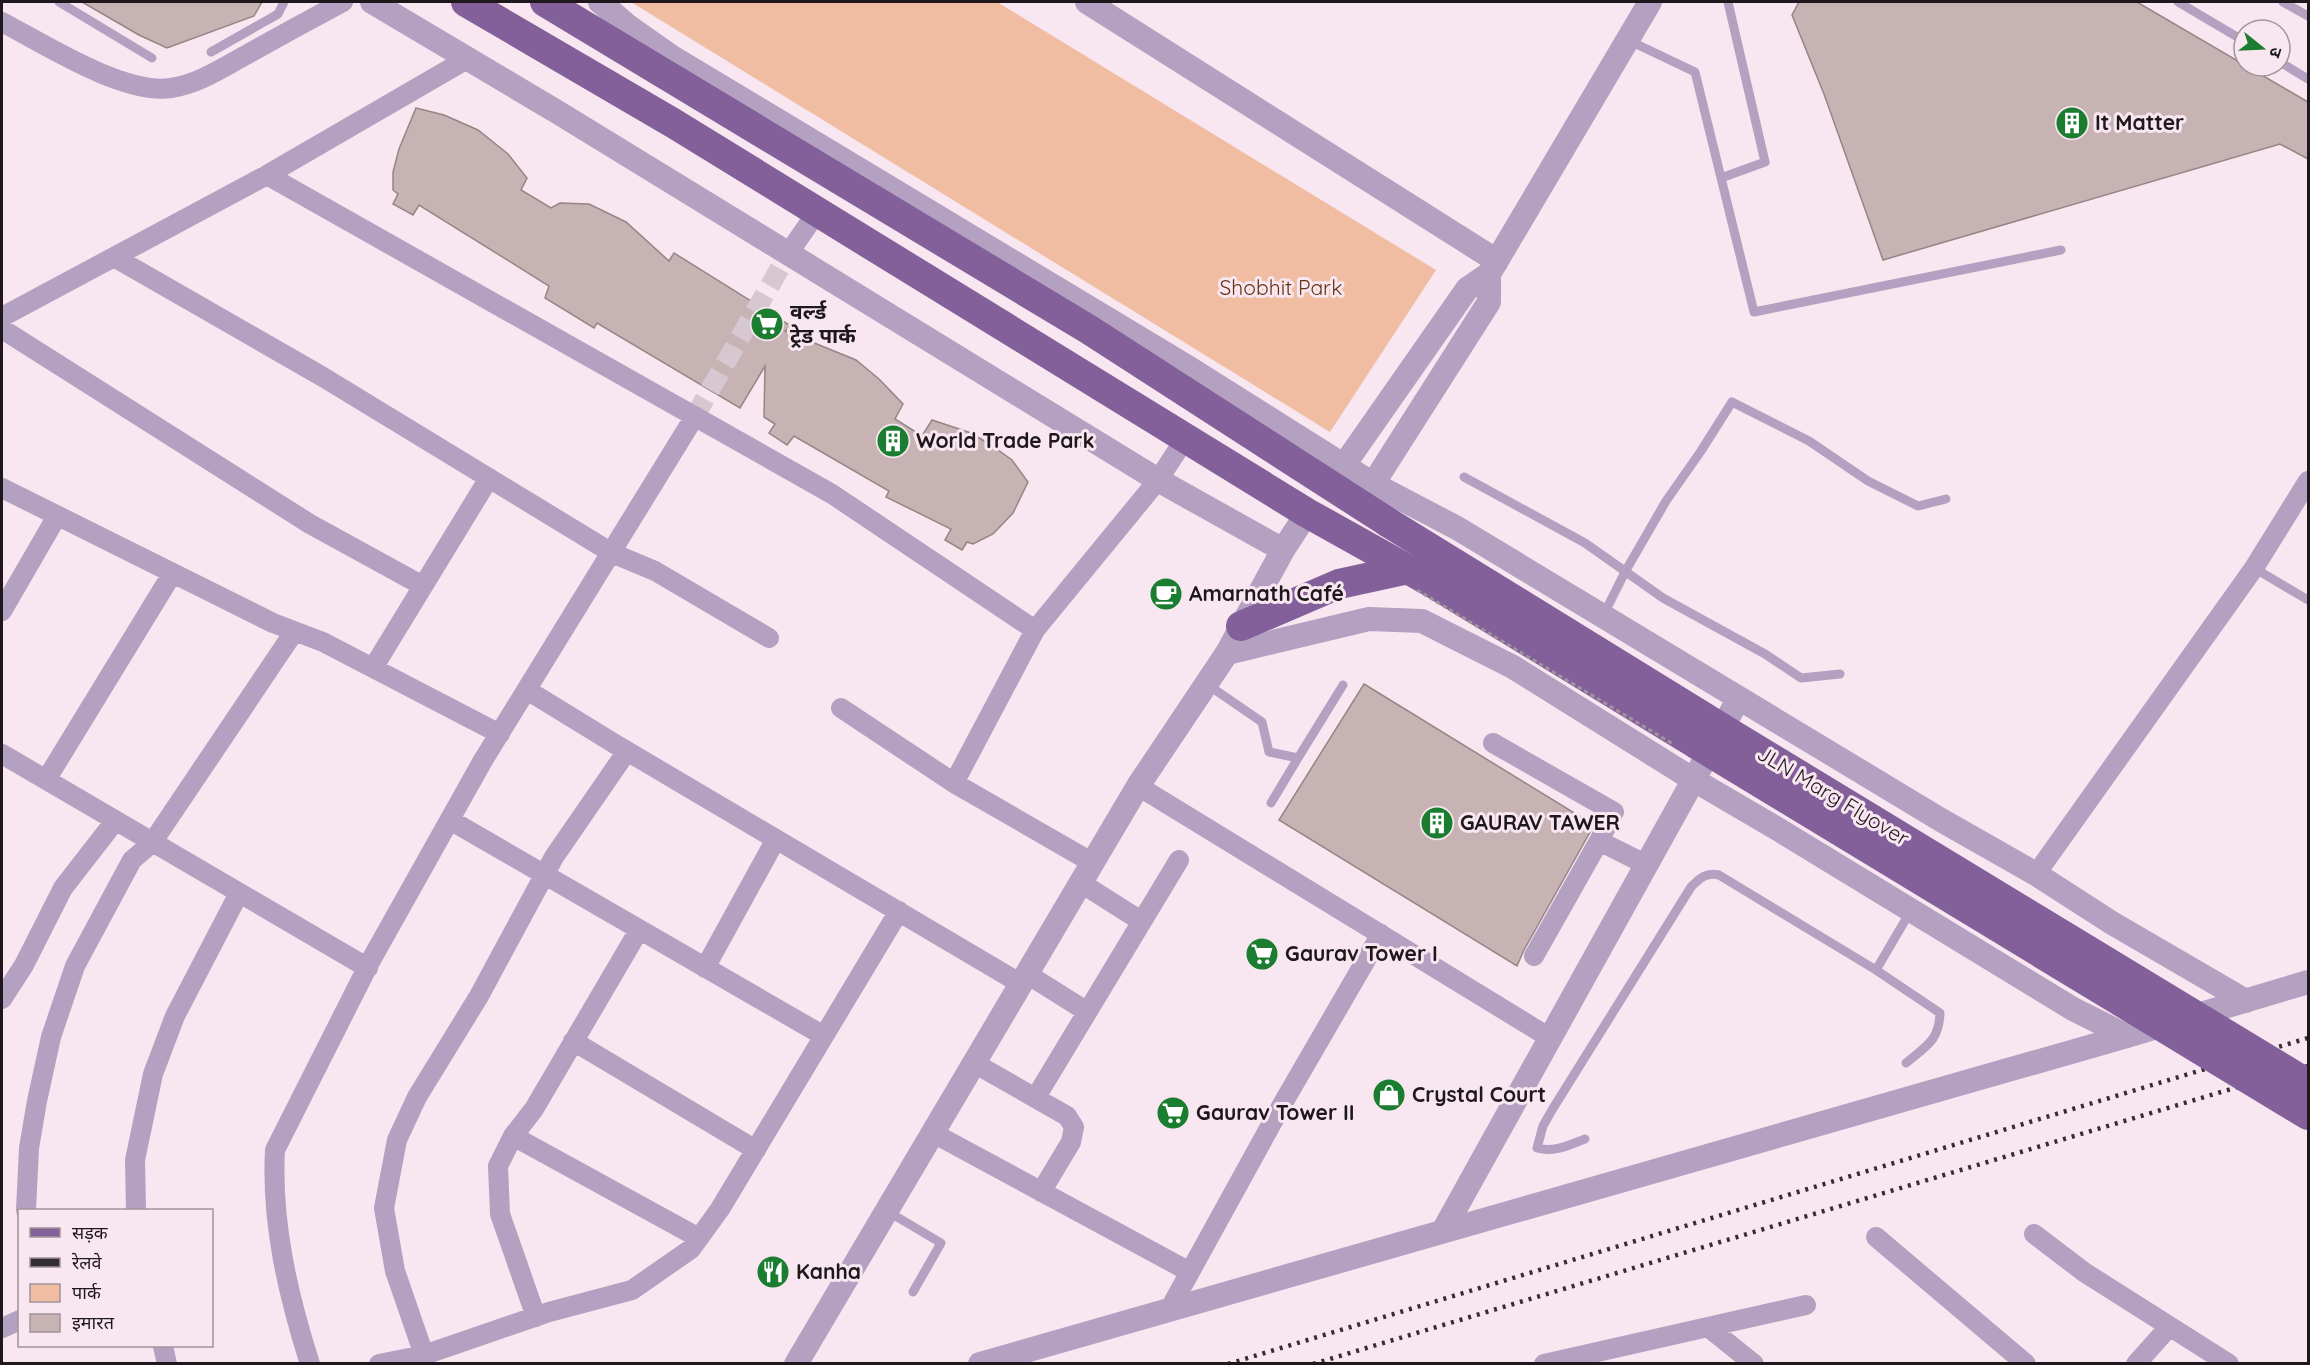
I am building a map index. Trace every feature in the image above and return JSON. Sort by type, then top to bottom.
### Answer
[{"type":"main road","name":"JLN Marg Flyover","points":[[466,2],[673,123],[1185,439],[1307,513],[1436,585],[2308,1115]]},
{"type":"main road","name":"JLN Marg Flyover","points":[[545,2],[602,15],[1088,329],[1337,475],[1366,494],[1389,523],[2308,1084]]},
{"type":"main road","points":[[1241,626],[1339,584],[1408,569]]},
{"type":"street","points":[[2,22],[77,62],[109,76],[141,87],[170,88],[200,80],[343,2]]},
{"type":"street","points":[[1087,2],[1493,268]]},
{"type":"street","points":[[1337,475],[1467,289],[1493,268],[1650,2]]},
{"type":"street","points":[[380,6],[1158,480],[1283,550]]},
{"type":"street","points":[[2,317],[267,175],[467,59]]},
{"type":"street","points":[[267,175],[832,494],[1035,630]]},
{"type":"street","points":[[788,254],[817,212]]},
{"type":"street","points":[[114,257],[323,377],[612,553],[655,571],[769,638]]},
{"type":"street","points":[[1493,268],[1489,302],[1366,494],[1456,528],[1941,820],[2036,874],[2112,923],[2246,1001]]},
{"type":"street","points":[[2,329],[310,524],[423,586]]},
{"type":"street","points":[[310,1364],[281,1252],[273,1177],[275,1150],[368,968],[450,820],[694,416]]},
{"type":"street","points":[[954,783],[1035,630],[1158,480],[1185,439]]},
{"type":"street","points":[[373,668],[489,478]]},
{"type":"street","points":[[2,488],[172,574],[294,632],[323,642],[500,734]]},
{"type":"street","points":[[2036,874],[2254,568],[2306,490]]},
{"type":"street","points":[[796,1364],[1138,786],[1227,653],[1283,550],[1307,513]]},
{"type":"street","points":[[2,611],[57,516]]},
{"type":"street","points":[[46,780],[172,574]]},
{"type":"street","points":[[1227,653],[1369,619],[1422,621],[1513,667],[1694,780],[2073,1010],[2127,1036]]},
{"type":"street","points":[[26,1209],[29,1148],[37,1101],[51,1038],[75,966],[132,860],[152,843],[294,632]]},
{"type":"street","points":[[527,690],[898,911],[1086,1011]]},
{"type":"street","points":[[1443,1232],[1739,698]]},
{"type":"street","points":[[841,708],[1087,873],[1142,921]]},
{"type":"street","points":[[1493,743],[1614,812],[1534,956]]},
{"type":"street","points":[[424,1355],[395,1271],[384,1208],[397,1140],[417,1097],[479,996],[554,857],[627,751]]},
{"type":"street","points":[[2,754],[368,968]]},
{"type":"street","points":[[1138,786],[1550,1038]]},
{"type":"street","points":[[450,820],[824,1036]]},
{"type":"street","points":[[2,999],[24,965],[63,888],[115,821]]},
{"type":"street","points":[[705,968],[776,839]]},
{"type":"street","points":[[1599,842],[1647,865]]},
{"type":"street","points":[[1036,1097],[1179,860]]},
{"type":"street","points":[[136,1209],[135,1160],[153,1074],[175,1016],[239,893]]},
{"type":"street","points":[[379,1364],[424,1355],[536,1317],[632,1290],[691,1249],[720,1209],[898,911]]},
{"type":"street","points":[[536,1317],[500,1214],[498,1166],[513,1136],[534,1109],[639,930]]},
{"type":"street","points":[[1169,1310],[1283,1103],[1381,934]]},
{"type":"street","points":[[980,1364],[2127,1036],[2308,982]]},
{"type":"street","points":[[573,1041],[756,1150]]},
{"type":"street","points":[[974,1063],[1067,1116],[1074,1127],[1071,1142],[1041,1191]]},
{"type":"street","points":[[933,1133],[1190,1272]]},
{"type":"street","points":[[513,1136],[699,1238]]},
{"type":"street","points":[[2034,1233],[2084,1272],[2229,1364]]},
{"type":"street","points":[[1876,1237],[2026,1364]]},
{"type":"street","points":[[1544,1364],[1806,1305]]},
{"type":"street","points":[[2,1328],[18,1321]]},
{"type":"street","points":[[1708,1327],[1754,1364]]},
{"type":"street","points":[[2136,1364],[2169,1327]]},
{"type":"street","points":[[163,1347],[167,1364]]},
{"type":"lane","points":[[59,2],[152,57]]},
{"type":"lane","points":[[211,52],[270,20],[278,14],[284,2]]},
{"type":"lane","points":[[1721,178],[1765,162],[1728,2]]},
{"type":"lane","points":[[2178,2],[2232,34]]},
{"type":"lane","points":[[2283,2],[2308,16]]},
{"type":"lane","points":[[1628,39],[1695,72],[1754,312],[2061,250]]},
{"type":"lane","points":[[2292,69],[2308,79]]},
{"type":"lane","points":[[1603,616],[1625,572],[1666,501],[1732,402],[1809,441],[1868,481],[1918,506],[1946,499]]},
{"type":"lane","points":[[1464,477],[1585,543],[1663,598],[1765,654],[1801,678],[1840,674]]},
{"type":"lane","points":[[2254,568],[2308,600]]},
{"type":"lane","points":[[1206,684],[1262,722],[1269,752],[1298,758]]},
{"type":"lane","points":[[1271,803],[1343,685]]},
{"type":"lane","points":[[1585,1139],[1556,1150],[1546,1151],[1537,1148],[1543,1126],[1552,1110],[1690,887],[1701,876],[1712,873],[1719,875],[1876,970],[1940,1013],[1940,1028],[1933,1039],[1906,1063]]},
{"type":"lane","points":[[1876,970],[1911,910]]},
{"type":"lane","points":[[887,1211],[941,1243],[913,1292]]},
{"type":"green space","name":"Shobhit Park","points":[[631,2],[997,2],[1436,270],[1330,432]]},
{"type":"building","points":[[82,2],[262,2],[254,16],[167,48],[139,35]]},
{"type":"building","name":"It Matter","points":[[1799,2],[2137,2],[2232,58],[2232,78],[2267,78],[2308,102],[2308,159],[2280,144],[1883,260],[1824,94],[1792,15]]},
{"type":"building","points":[[416,108],[444,115],[478,130],[508,154],[527,178],[521,190],[551,208],[560,203],[589,204],[626,222],[669,261],[674,253],[791,326],[785,331],[856,360],[879,379],[903,404],[895,419],[922,436],[932,420],[971,433],[991,445],[1012,460],[1028,482],[1013,513],[993,534],[973,544],[967,542],[962,550],[945,540],[951,529],[886,497],[889,491],[794,436],[787,445],[769,433],[775,424],[764,417],[765,366],[740,408],[597,323],[594,328],[545,298],[549,286],[419,205],[413,215],[393,204],[398,194],[393,190],[393,172],[399,149]]},
{"type":"building","name":"GAURAV TAWER","points":[[1364,684],[1594,825],[1517,966],[1279,820]]},
{"type":"tunnel","points":[[695,416],[788,254]]},
{"type":"railway","points":[[1228,1364],[2308,1038]]},
{"type":"railway","points":[[1313,1364],[2308,1066]]},
{"type":"place","name":"It Matter","points":[[2072,123]]},
{"type":"place","name":"वर्ल्ड ट्रेड पार्क","points":[[767,324]]},
{"type":"place","name":"World Trade Park","points":[[893,441]]},
{"type":"place","name":"Amarnath Café","points":[[1166,594]]},
{"type":"place","name":"GAURAV TAWER","points":[[1437,823]]},
{"type":"place","name":"Gaurav Tower I","points":[[1262,954]]},
{"type":"place","name":"Crystal Court","points":[[1389,1095]]},
{"type":"place","name":"Gaurav Tower II","points":[[1173,1113]]},
{"type":"place","name":"Kanha","points":[[773,1272]]}]
